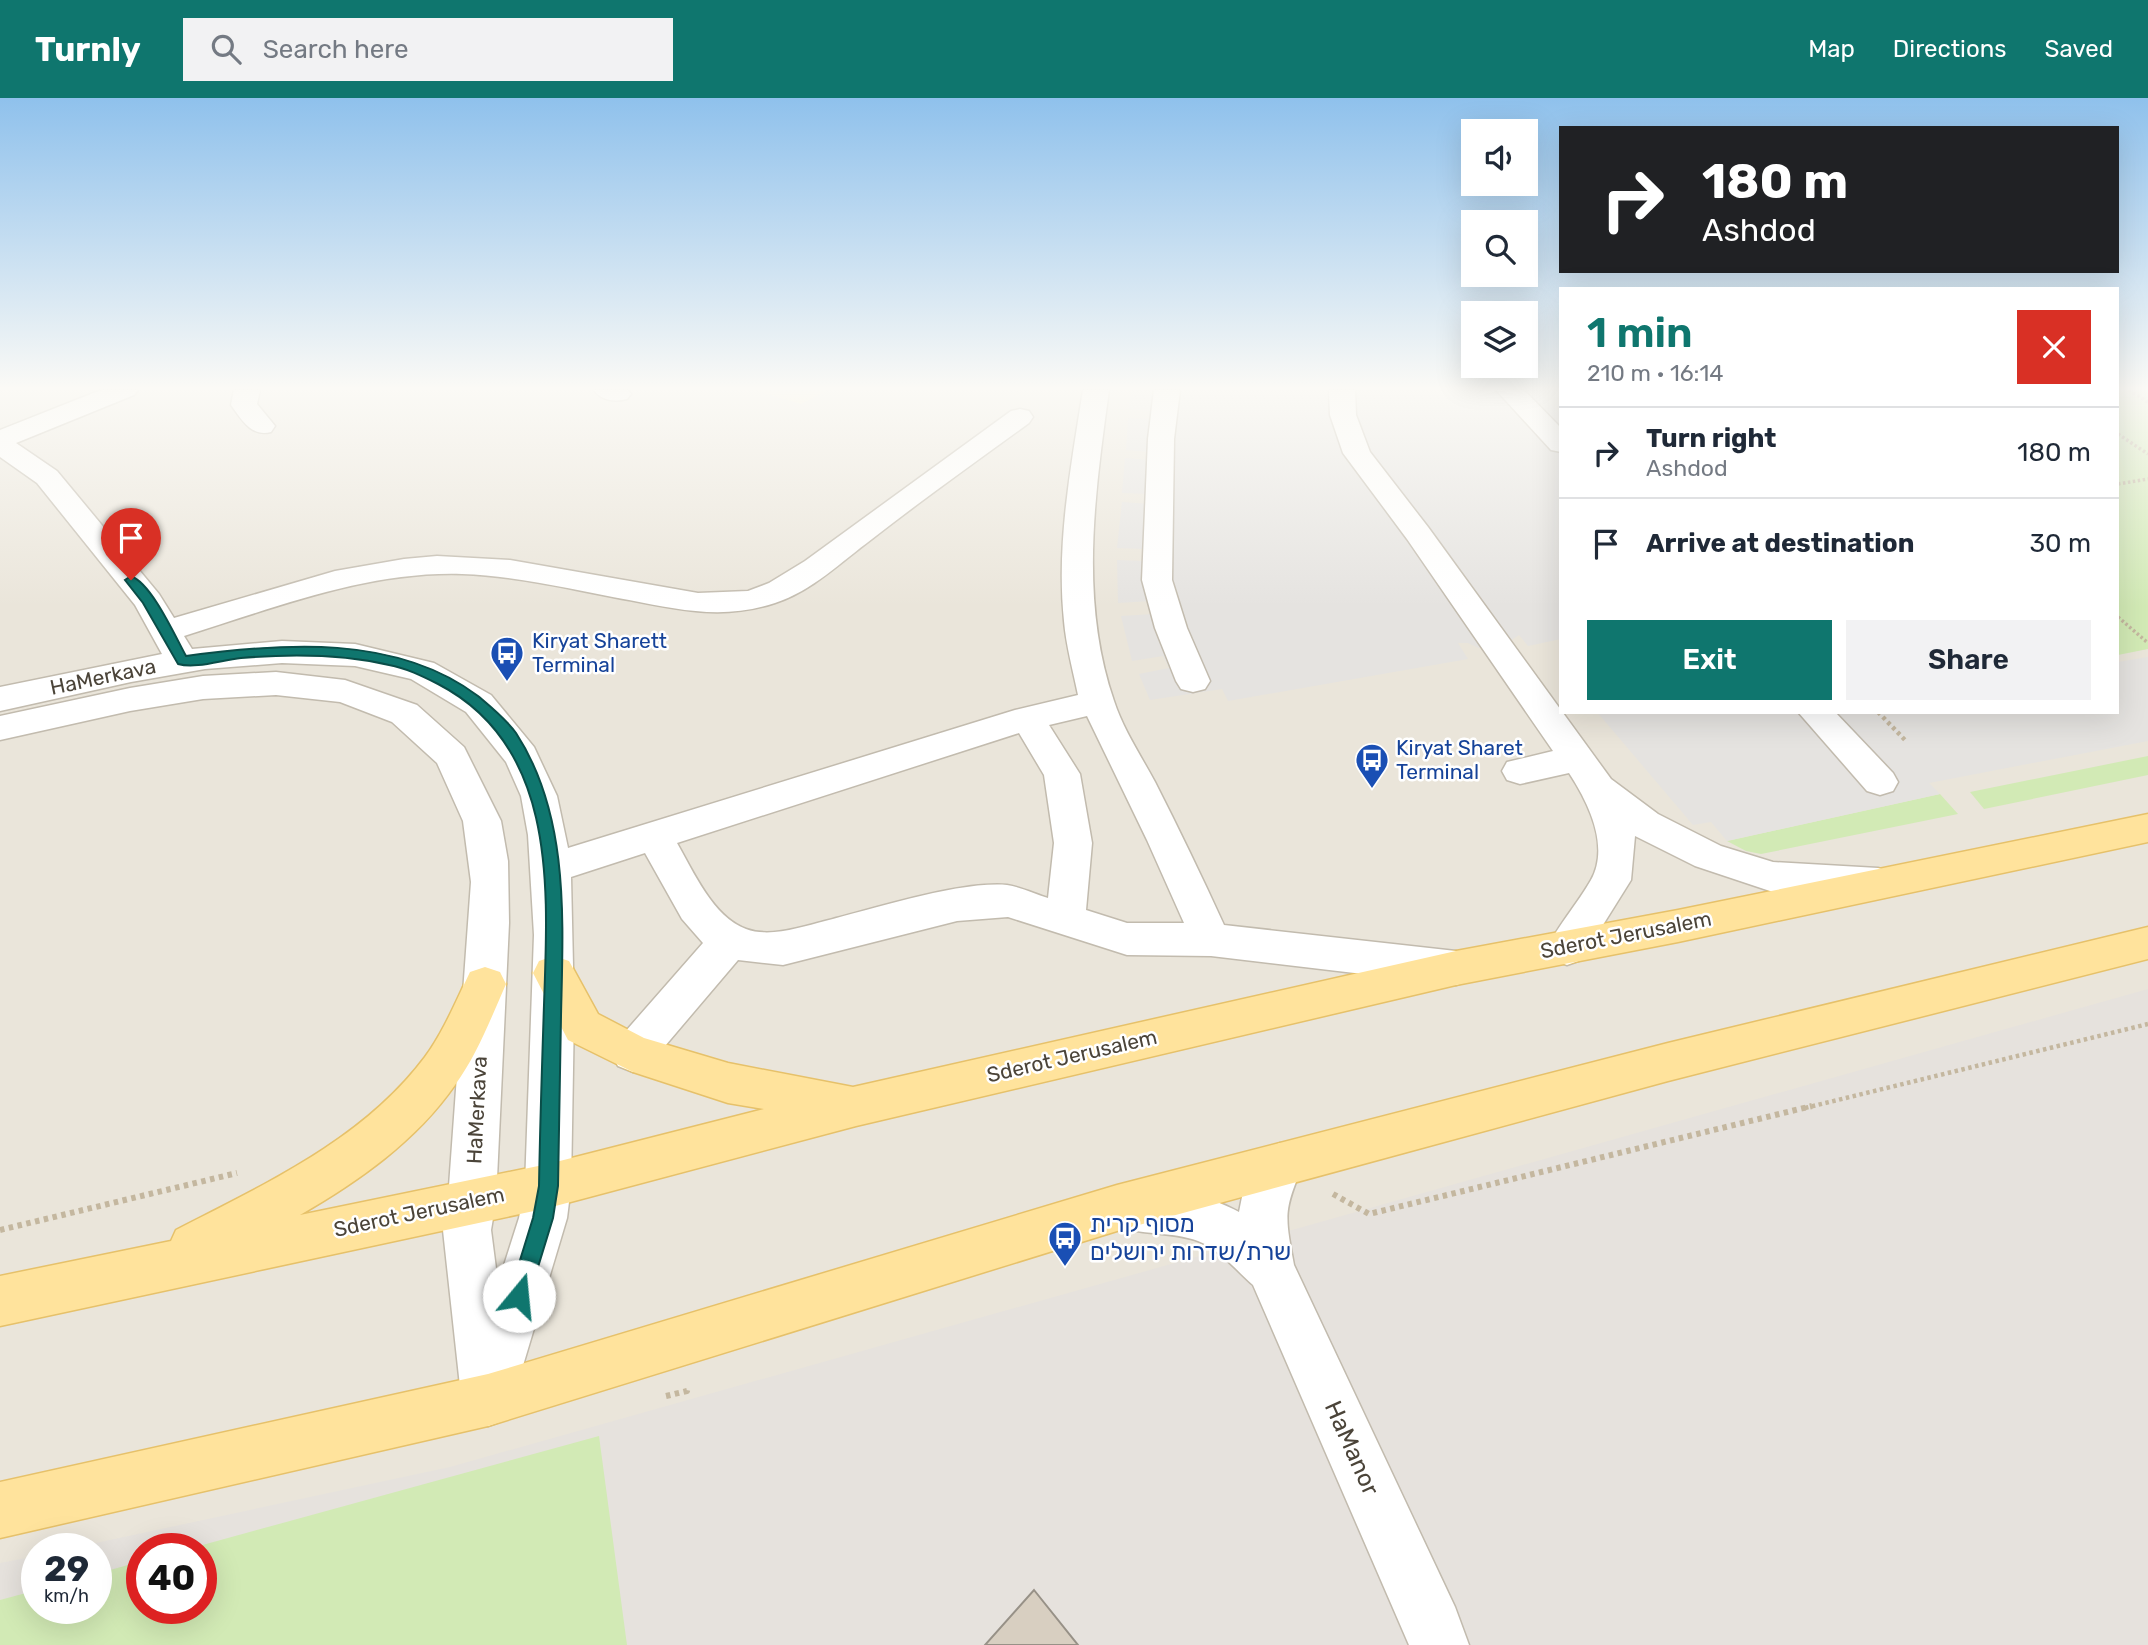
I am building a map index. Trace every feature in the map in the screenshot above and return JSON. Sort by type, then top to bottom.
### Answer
[{"type":"main road","name":"Sderot Jerusalem","points":[[0,1301],[548,1186],[856,1105],[1456,968],[2148,828]]},
{"type":"main road","points":[[0,1510],[488,1400],[1117,1208],[1668,1062],[2148,943]]},
{"type":"main road","points":[[554,973],[583,1027],[632,1053],[728,1083],[856,1105]]},
{"type":"main road","points":[[153,1268],[263,1210],[335,1167],[376,1137],[412,1105],[439,1073],[463,1034],[485,984]]},
{"type":"street","points":[[25,462],[47,477],[148,601],[182,661]]},
{"type":"street","points":[[166,631],[312,589],[372,575],[437,565],[505,568],[704,605],[738,603],[767,596],[812,573],[854,538],[957,462]]},
{"type":"street","points":[[1086,462],[1079,542],[1079,613],[1097,702],[1166,840],[1211,940]]},
{"type":"street","points":[[1160,462],[1157,580],[1171,628],[1193,681]]},
{"type":"street","points":[[1364,462],[1418,533],[1587,773],[1618,839],[1612,880],[1567,947]]},
{"type":"street","name":"HaMerkava","points":[[0,699],[182,661],[241,653],[345,654],[392,660],[459,689],[488,711],[509,734],[528,770],[542,807],[552,868],[554,973],[548,1186],[543,1218],[488,1400]]},
{"type":"street","name":"HaMerkava","points":[[0,728],[164,694],[226,685],[273,682],[318,685],[397,709],[432,735],[453,756],[469,784],[483,822],[491,889],[472,1200],[467,1230],[488,1400]]},
{"type":"street","points":[[552,868],[1027,718],[1097,702]]},
{"type":"street","points":[[1817,714],[1880,782]]},
{"type":"street","points":[[1027,718],[1062,774],[1073,842],[1066,918]]},
{"type":"street","points":[[1520,771],[1587,773],[1645,824],[1708,856],[1773,877],[1884,883]]},
{"type":"street","points":[[654,835],[706,923],[730,940],[756,948],[783,948],[957,905],[1008,901],[1127,939],[1211,940],[1456,968]]},
{"type":"street","points":[[632,1053],[730,940]]},
{"type":"street","name":"HaManor","points":[[1280,1165],[1266,1186],[1261,1212],[1270,1268],[1440,1639]]},
{"type":"street","name":"HaManor","points":[[1117,1208],[1203,1218],[1234,1235],[1270,1268]]},
{"type":"path","points":[[2119,484],[2148,479]]},
{"type":"path","points":[[2119,618],[2148,643]]},
{"type":"path","points":[[1880,714],[1905,740]]},
{"type":"path","points":[[1280,1165],[1368,1214],[2148,1024]]},
{"type":"path","points":[[0,1230],[248,1170]]},
{"type":"shaded area","points":[[0,462],[1559,462],[1559,714],[2119,714],[2119,462],[2148,462],[2148,1645],[0,1645]]},
{"type":"shaded area","points":[[1125,462],[1559,462],[1559,639],[1528,646],[1519,635],[1510,641],[1479,648],[1468,643],[1458,643],[1468,659],[1228,701],[1222,689],[1150,700],[1139,674],[1169,668],[1163,656],[1132,661],[1121,616],[1154,614],[1151,601],[1118,603],[1117,560],[1144,561],[1144,549],[1117,548],[1122,502],[1149,504],[1150,494],[1122,493]]},
{"type":"shaded area","points":[[2148,657],[2148,741],[1929,783],[1940,794],[1727,841],[1711,822],[1693,825],[1599,714],[2119,714],[2119,662]]},
{"type":"shaded area","points":[[2148,989],[2148,1645],[0,1645],[0,1563],[21,1559],[21,1624],[112,1624],[112,1540],[126,1537],[126,1624],[217,1624],[217,1533],[143,1533],[450,1467]]},
{"type":"green space","points":[[2119,462],[2148,462],[2148,649],[2119,655]]},
{"type":"green space","points":[[2148,756],[2148,775],[1984,809],[1970,792]]},
{"type":"green space","points":[[1940,794],[1958,814],[1761,854],[1746,851],[1727,841]]},
{"type":"green space","points":[[599,1436],[627,1645],[0,1645],[0,1600],[21,1594],[21,1624],[112,1624],[112,1569],[126,1566],[126,1624],[217,1624],[217,1541]]},
{"type":"building","points":[[1034,1590],[1078,1645],[985,1645]]},
{"type":"place","name":"Kiryat Sharett Terminal","points":[[507,683]]},
{"type":"place","name":"Kiryat Sharet Terminal","points":[[1372,790]]},
{"type":"place","name":"מסוף קרית שרת/שדרות ירושלים","points":[[1065,1268]]},
{"type":"route","points":[[131,580],[148,601],[182,661],[241,653],[293,652],[345,654],[392,660],[459,689],[488,711],[509,734],[528,770],[542,807],[552,868],[554,973],[548,1186],[543,1218],[519,1296]]}]
